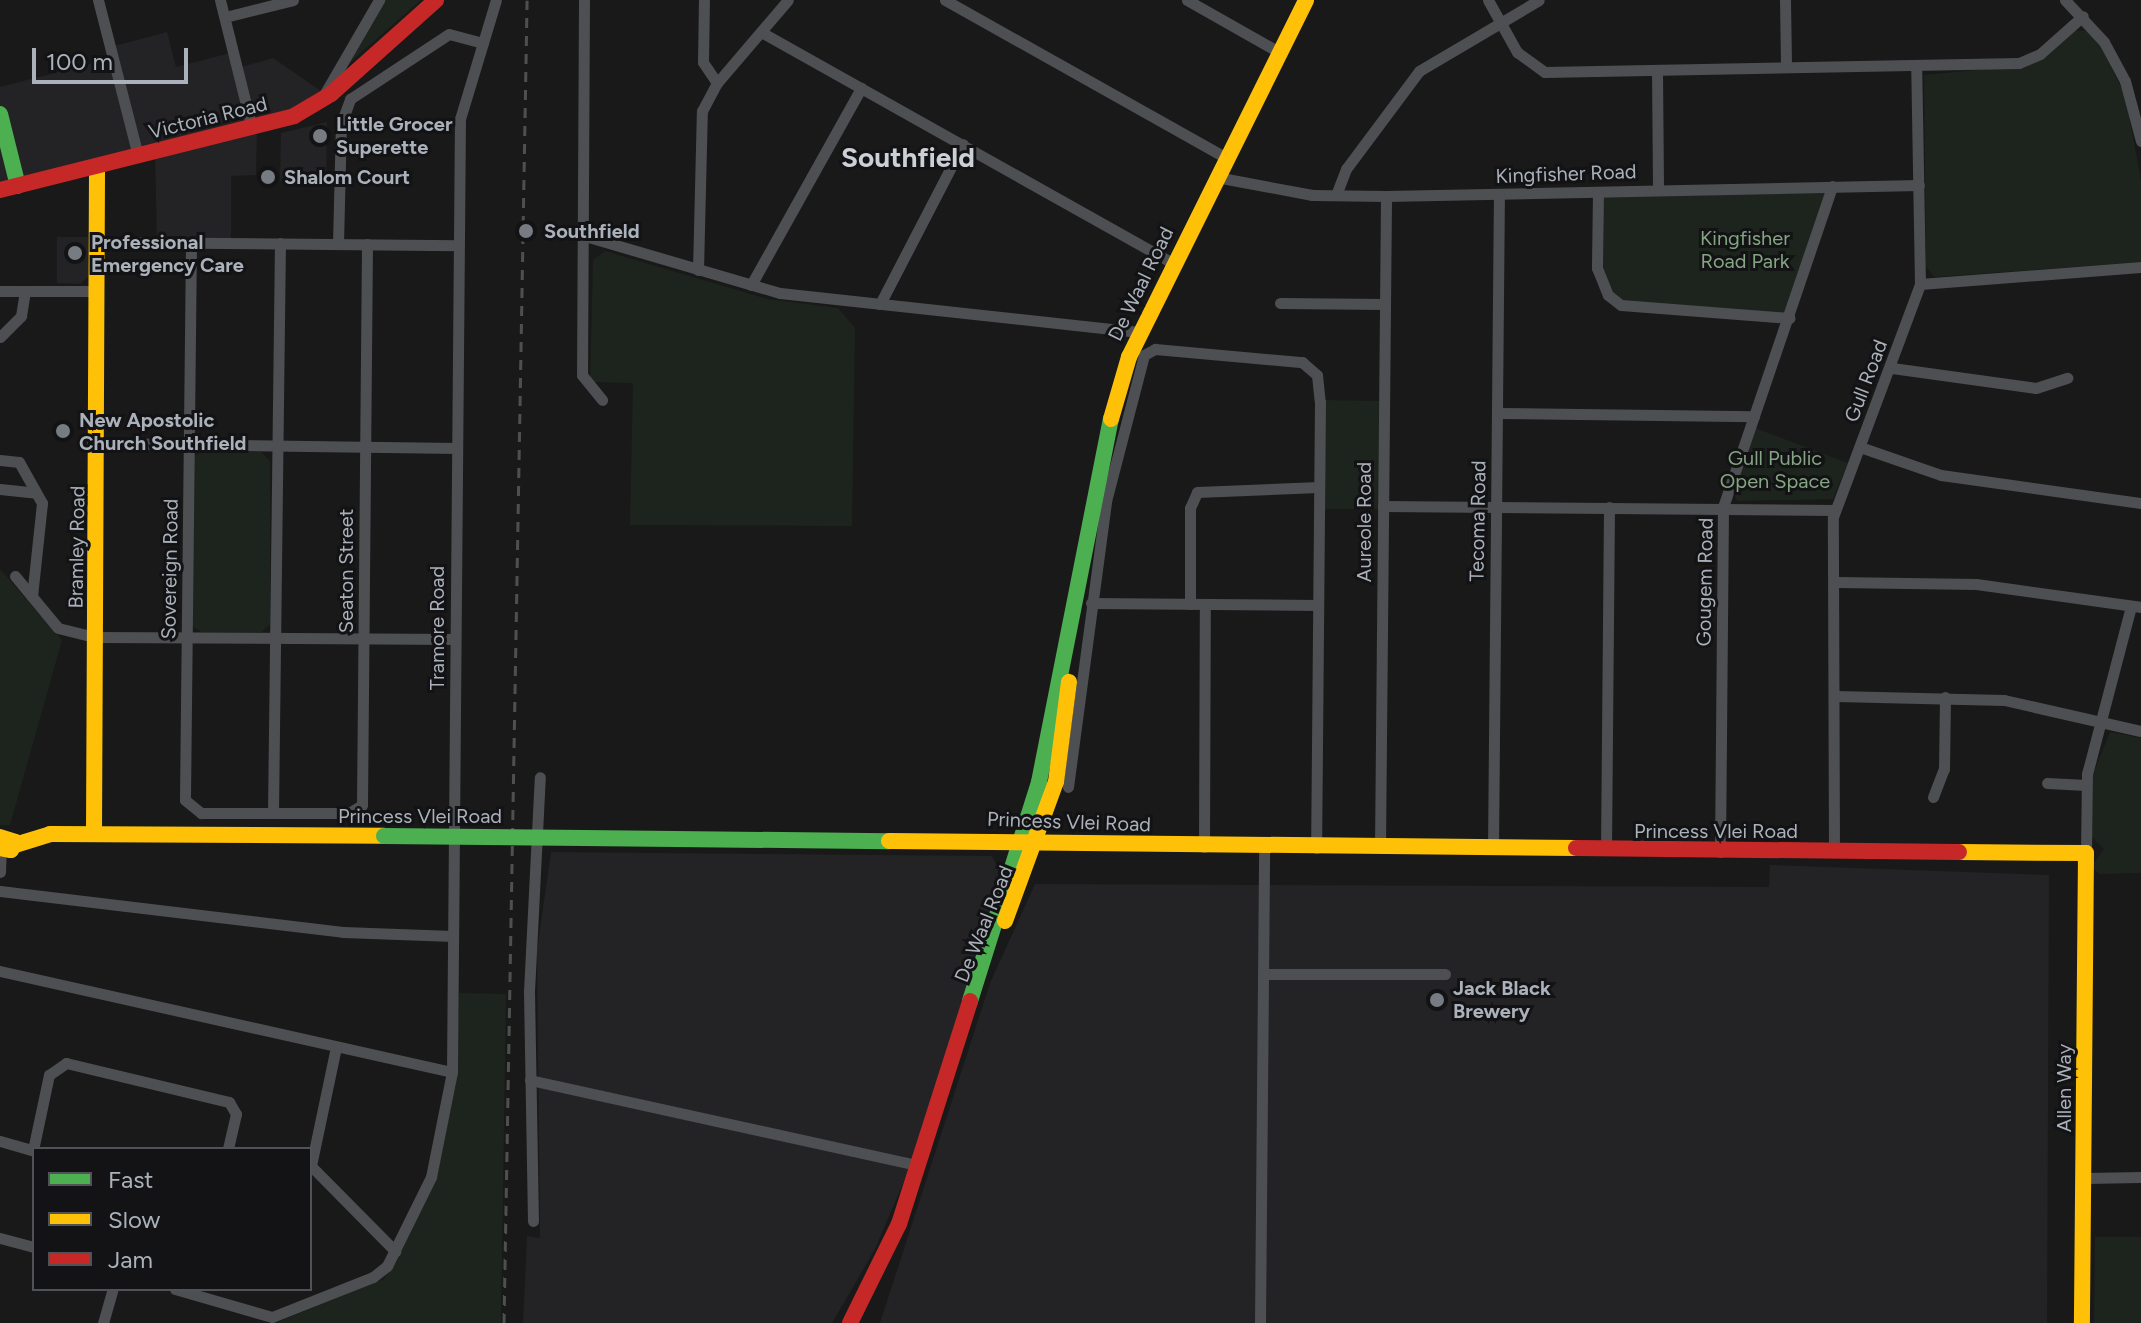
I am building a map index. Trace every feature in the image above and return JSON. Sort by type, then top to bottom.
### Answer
[{"type":"street","points":[[98,0],[138,156]]},
{"type":"street","points":[[220,0],[252,128]]},
{"type":"street","points":[[225,17],[293,0]]},
{"type":"street","points":[[321,101],[379,0]]},
{"type":"street","name":"Victoria Road","points":[[0,190],[252,128],[321,101],[436,0]]},
{"type":"street","name":"Tramore Road","points":[[182,1291],[272,1317],[377,1275],[395,1251],[427,1190],[452,1072],[460,119],[496,0]]},
{"type":"street","points":[[584,0],[582,375],[602,400]]},
{"type":"street","points":[[704,0],[703,62],[717,83]]},
{"type":"street","points":[[698,270],[702,111],[717,83],[788,0]]},
{"type":"street","points":[[945,0],[1226,158]]},
{"type":"street","points":[[1187,0],[1279,52]]},
{"type":"street","name":"De Waal Road","points":[[850,1323],[884,1264],[965,1018],[1029,840],[1082,605],[1104,431],[1139,332],[1306,0]]},
{"type":"street","points":[[1488,0],[1517,52],[1545,72],[2019,63],[2040,54],[2083,16]]},
{"type":"street","points":[[1336,195],[1346,169],[1419,71],[1539,0]]},
{"type":"street","points":[[1785,0],[1786,67]]},
{"type":"street","points":[[2065,0],[2083,16],[2125,81],[2141,141]]},
{"type":"street","points":[[761,32],[1172,263]]},
{"type":"street","points":[[338,244],[341,119],[350,99],[449,34],[483,43]]},
{"type":"street","name":"Gull Road","points":[[1834,852],[1835,510],[1892,368],[1920,284],[1916,65]]},
{"type":"street","points":[[1657,71],[1658,189]]},
{"type":"street","points":[[751,285],[861,88]]},
{"type":"street","points":[[0,114],[18,186]]},
{"type":"street","points":[[880,304],[963,144]]},
{"type":"street","name":"Bramley Road","points":[[94,833],[97,166]]},
{"type":"street","name":"Kingfisher Road","points":[[1216,177],[1336,195],[1386,196],[1919,185]]},
{"type":"street","name":"Gougem Road","points":[[1720,852],[1723,507],[1790,318],[1832,186]]},
{"type":"street","points":[[1598,192],[1597,268],[1621,305],[1790,318]]},
{"type":"street","name":"Tecoma Road","points":[[1493,849],[1499,194]]},
{"type":"street","name":"Aureole Road","points":[[1380,848],[1386,196]]},
{"type":"street","points":[[585,236],[751,285],[880,304],[1139,332]]},
{"type":"street","points":[[98,242],[458,245]]},
{"type":"street","name":"Sovereign Road","points":[[191,243],[186,805],[201,813],[273,813]]},
{"type":"street","points":[[273,813],[280,243]]},
{"type":"street","name":"Seaton Street","points":[[273,813],[349,813],[362,805],[367,244]]},
{"type":"street","points":[[1920,284],[2141,267]]},
{"type":"street","points":[[0,291],[98,291]]},
{"type":"street","points":[[0,337],[22,314],[25,291]]},
{"type":"street","points":[[1280,303],[1384,304]]},
{"type":"street","points":[[1068,787],[1082,605],[1118,438],[1146,351],[1309,364],[1319,382],[1316,848]]},
{"type":"street","points":[[1892,368],[2036,388],[2067,378]]},
{"type":"street","points":[[1497,413],[1754,416]]},
{"type":"street","points":[[98,443],[457,448]]},
{"type":"street","points":[[1860,447],[1941,475],[2141,503]]},
{"type":"street","points":[[0,460],[13,457],[43,506],[32,596]]},
{"type":"street","points":[[1190,604],[1190,508],[1197,492],[1319,487]]},
{"type":"street","points":[[0,489],[36,493]]},
{"type":"street","points":[[1383,506],[1835,510]]},
{"type":"street","points":[[1606,850],[1609,507]]},
{"type":"street","points":[[15,576],[60,630],[95,637],[275,635],[455,639]]},
{"type":"street","points":[[1837,582],[1962,582],[2136,606],[2100,724],[2086,785],[2086,853]]},
{"type":"street","points":[[1204,847],[1205,604]]},
{"type":"street","points":[[1082,605],[1318,605]]},
{"type":"street","points":[[1836,696],[2004,700],[2141,731]]},
{"type":"street","points":[[1933,797],[1943,776],[1945,697]]},
{"type":"street","points":[[533,1221],[530,1080],[540,777]]},
{"type":"street","points":[[2047,783],[2086,785]]},
{"type":"street","name":"Princess Vlei Road","points":[[5,842],[50,834],[94,833],[1029,840],[1264,848],[2086,853]]},
{"type":"street","points":[[0,870],[5,842]]},
{"type":"street","points":[[1260,1323],[1264,848]]},
{"type":"street","name":"Allen Way","points":[[2082,1323],[2086,853]]},
{"type":"street","points":[[0,891],[343,932],[453,936]]},
{"type":"street","points":[[0,971],[452,1072]]},
{"type":"street","points":[[1264,974],[1445,974]]},
{"type":"street","points":[[312,1161],[336,1047]]},
{"type":"street","points":[[34,1147],[49,1075],[66,1063],[226,1100],[236,1114],[228,1147]]},
{"type":"street","points":[[530,1080],[918,1165]]},
{"type":"street","points":[[0,1141],[32,1151]]},
{"type":"street","points":[[312,1167],[395,1251]]},
{"type":"street","points":[[2085,1178],[2141,1177]]},
{"type":"street","points":[[0,1238],[32,1246]]},
{"type":"street","points":[[103,1323],[112,1291]]},
{"type":"shaded area","points":[[167,32],[176,67],[234,52],[238,68],[273,58],[324,93],[257,127],[256,175],[231,176],[231,243],[157,243],[155,152],[0,190],[0,87],[113,58],[111,47]]},
{"type":"shaded area","points":[[327,122],[326,181],[280,181],[281,133]]},
{"type":"shaded area","points":[[57,237],[88,237],[88,277],[80,284],[57,283]]},
{"type":"shaded area","points":[[551,852],[992,856],[1001,874],[918,1148],[875,1249],[832,1323],[523,1323],[527,1236],[540,1238],[537,950]]},
{"type":"shaded area","points":[[1770,865],[2049,875],[2047,1323],[880,1323],[990,983],[1035,884],[1769,887]]},
{"type":"green space","points":[[384,0],[421,0],[347,65]]},
{"type":"green space","points":[[2075,30],[2088,31],[2100,45],[2125,95],[2141,180],[2141,262],[1934,277],[1926,266],[1924,75],[2029,65]]},
{"type":"green space","name":"Kingfisher Road Park","points":[[1832,186],[1790,318],[1637,311],[1601,283],[1598,192]]},
{"type":"green space","points":[[605,251],[767,299],[838,308],[855,328],[852,526],[630,525],[633,383],[590,382],[593,260]]},
{"type":"green space","points":[[1324,400],[1379,401],[1378,509],[1323,509]]},
{"type":"green space","name":"Gull Public Open Space","points":[[1755,428],[1848,463],[1833,499],[1737,501],[1733,489]]},
{"type":"green space","points":[[201,452],[261,452],[270,461],[270,624],[262,632],[201,632],[191,625],[194,456]]},
{"type":"green space","points":[[0,569],[62,640],[10,825],[0,825]]},
{"type":"green space","points":[[2110,732],[2141,738],[2141,873],[2100,874],[2091,867],[2104,849],[2092,837],[2093,774]]},
{"type":"green space","points":[[459,993],[506,994],[501,1323],[275,1323],[384,1279],[398,1256],[434,1183],[456,1084]]},
{"type":"green space","points":[[2095,1237],[2141,1237],[2141,1323],[2094,1323]]},
{"type":"railway","points":[[504,1323],[527,0]]},
{"type":"traffic: fast","points":[[0,114],[18,186]]},
{"type":"traffic: fast","points":[[970,1001],[1039,782],[1111,419]]},
{"type":"traffic: fast","points":[[384,836],[584,838]]},
{"type":"traffic: fast","points":[[584,838],[889,841]]},
{"type":"traffic: slow","points":[[1111,419],[1129,357],[1306,0]]},
{"type":"traffic: slow","points":[[94,833],[97,166]]},
{"type":"traffic: slow","points":[[1005,921],[1056,782],[1069,682]]},
{"type":"traffic: slow","points":[[15,845],[50,834],[384,836]]},
{"type":"traffic: slow","points":[[0,837],[15,842],[11,850],[0,848]]},
{"type":"traffic: slow","points":[[889,841],[1576,848]]},
{"type":"traffic: slow","points":[[1959,852],[2086,853],[2082,1323]]},
{"type":"traffic: jam","points":[[0,190],[294,116],[331,94],[436,0]]},
{"type":"traffic: jam","points":[[1576,848],[1959,852]]},
{"type":"traffic: jam","points":[[850,1323],[899,1224],[970,1001]]},
{"type":"place","name":"Little Grocer Superette","points":[[320,136]]},
{"type":"place","name":"Shalom Court","points":[[268,177]]},
{"type":"place","name":"Southfield","points":[[526,231]]},
{"type":"place","name":"Professional Emergency Care","points":[[75,253]]},
{"type":"place","name":"New Apostolic Church Southfield","points":[[63,431]]},
{"type":"place","name":"Jack Black Brewery","points":[[1437,1000]]},
{"type":"district","name":"Southfield","points":[[908,157]]}]
